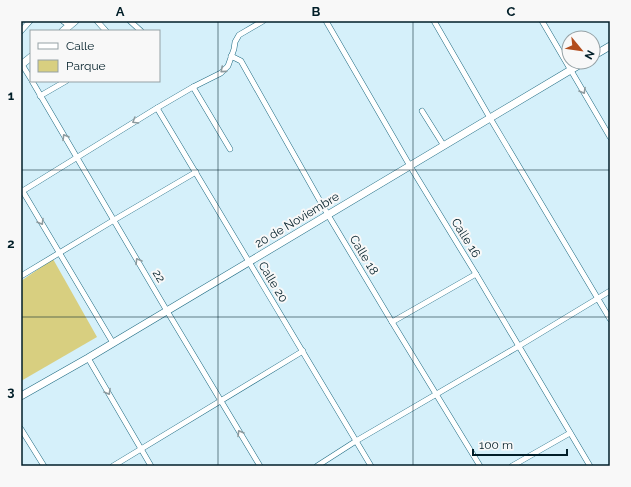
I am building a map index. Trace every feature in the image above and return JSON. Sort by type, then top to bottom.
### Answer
[{"type":"main road","points":[[64,30],[72,23]]},
{"type":"main road","points":[[601,51],[610,46]]},
{"type":"main road","points":[[22,64],[30,58]]},
{"type":"main road","name":"20 de Noviembre","points":[[21,396],[168,311],[571,70]]},
{"type":"street","points":[[21,31],[30,21]]},
{"type":"street","points":[[63,21],[72,23]]},
{"type":"street","points":[[97,21],[105,30]]},
{"type":"street","points":[[130,21],[140,30]]},
{"type":"street","points":[[113,343],[21,190],[193,87],[221,73],[228,66],[235,42],[239,35],[263,21]]},
{"type":"street","name":"Calle 16","points":[[326,21],[410,166],[590,466]]},
{"type":"street","points":[[434,21],[610,319]]},
{"type":"street","points":[[542,21],[561,53]]},
{"type":"street","name":"Calle 18","points":[[231,56],[241,61],[328,215],[480,466]]},
{"type":"street","name":"22","points":[[22,64],[30,77]]},
{"type":"street","points":[[571,70],[610,136]]},
{"type":"street","name":"22","points":[[33,82],[260,466]]},
{"type":"street","points":[[40,96],[64,82]]},
{"type":"street","points":[[193,87],[230,149]]},
{"type":"street","name":"Calle 20","points":[[158,108],[371,466]]},
{"type":"street","points":[[422,111],[444,146]]},
{"type":"street","points":[[21,276],[196,172]]},
{"type":"street","points":[[392,322],[476,274]]},
{"type":"street","points":[[316,466],[610,291]]},
{"type":"street","points":[[113,466],[302,351]]},
{"type":"street","points":[[88,358],[152,466]]},
{"type":"street","points":[[21,429],[44,466]]},
{"type":"street","points":[[512,466],[570,433]]},
{"type":"green space","points":[[53,259],[97,337],[21,381],[21,281]]}]
